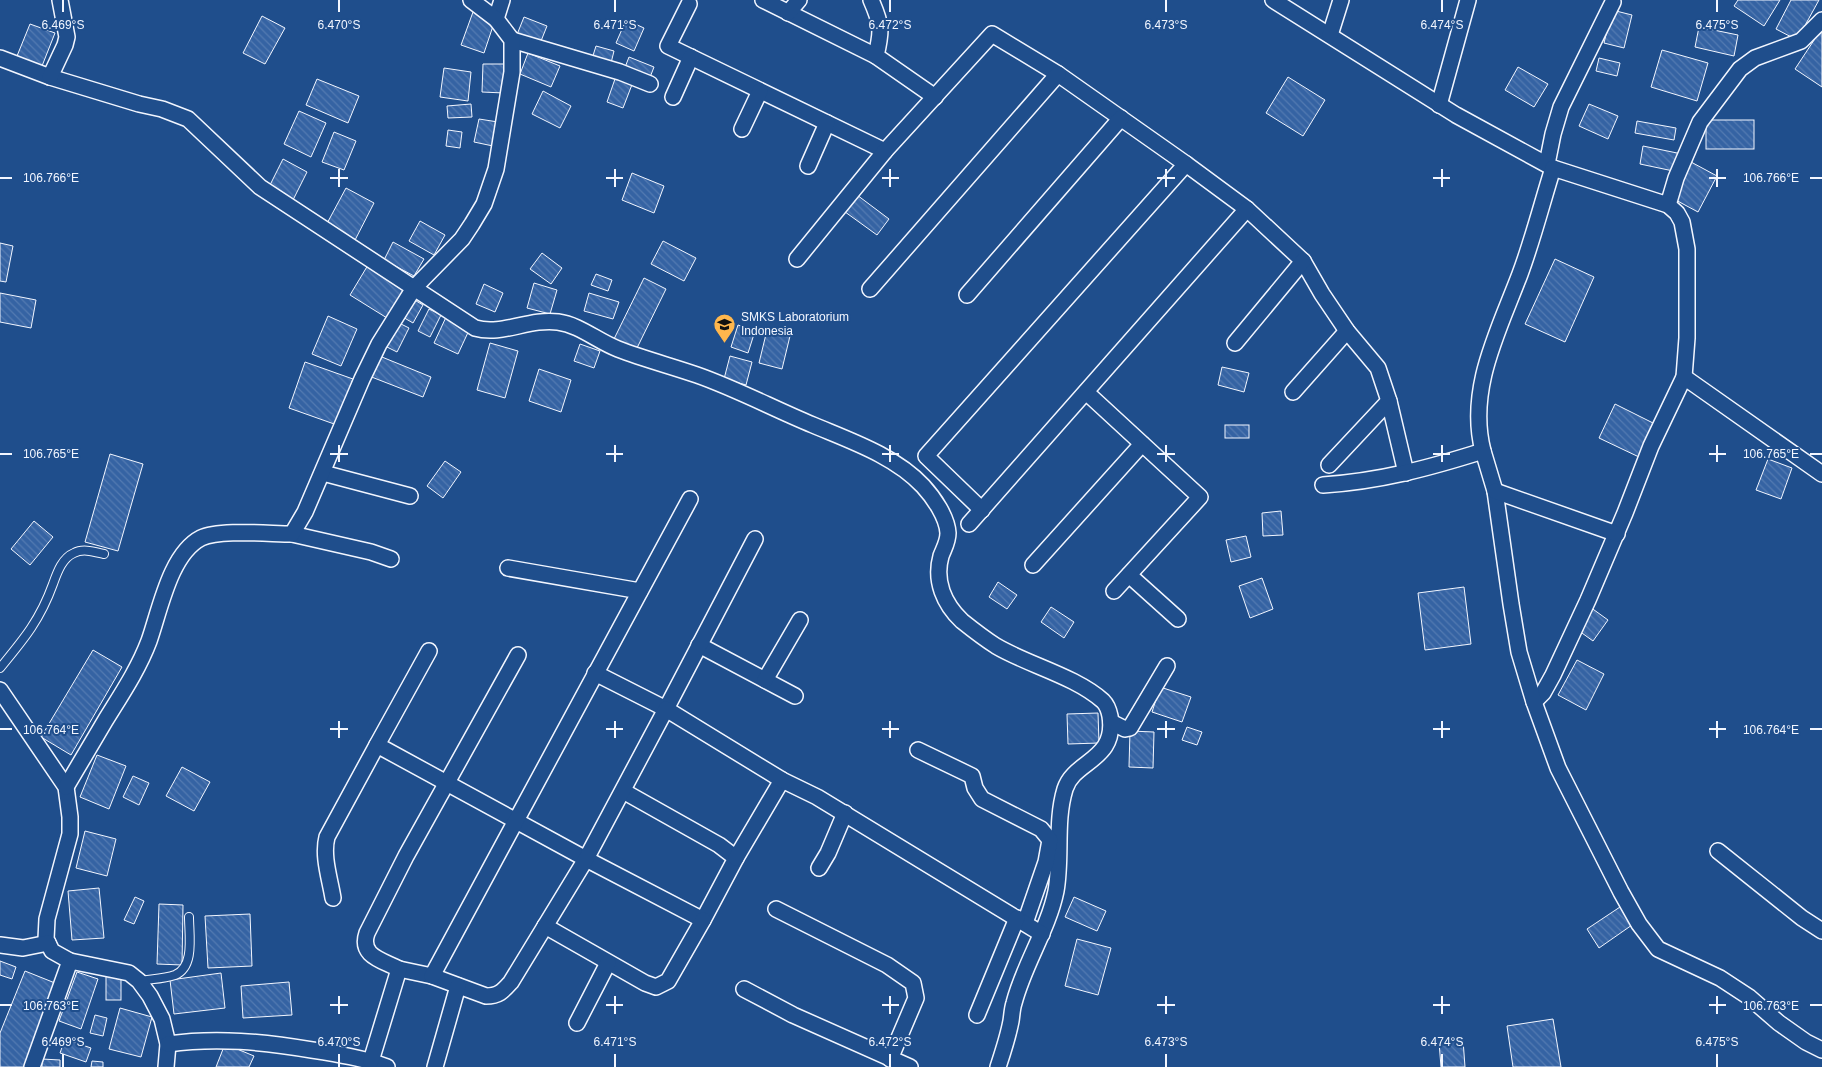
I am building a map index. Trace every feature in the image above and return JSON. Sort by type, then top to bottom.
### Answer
[{"type":"street","points":[[50,77],[67,37],[60,0]]},
{"type":"street","points":[[471,0],[496,19],[512,40],[620,72],[650,84]]},
{"type":"street","points":[[496,19],[502,0]]},
{"type":"street","points":[[763,0],[876,56],[935,97]]},
{"type":"street","points":[[788,13],[799,0]]},
{"type":"street","points":[[872,0],[881,22],[880,42],[876,56]]},
{"type":"street","points":[[1272,0],[1439,105],[1550,166],[1668,205],[1677,212],[1682,222],[1687,249],[1687,338],[1684,377],[1651,446],[1617,534],[1553,675],[1543,693],[1534,702]]},
{"type":"street","points":[[1330,36],[1341,0]]},
{"type":"street","points":[[1439,105],[1468,0]]},
{"type":"street","points":[[1613,2],[1561,108],[1553,134],[1550,166],[1521,272],[1494,339],[1481,387],[1478,423],[1483,450],[1496,491],[1519,652],[1534,702],[1558,768],[1621,892],[1639,924],[1658,949],[1720,978],[1749,998],[1779,1023],[1806,1042],[1822,1050]]},
{"type":"street","points":[[689,4],[668,46],[885,151]]},
{"type":"street","points":[[1668,205],[1676,178],[1700,122],[1740,69],[1755,58],[1801,41],[1822,20]]},
{"type":"street","points":[[796,259],[885,151],[992,34],[1058,74],[1186,164],[1247,209],[1303,261],[1347,331],[1378,368],[1389,401],[1406,473]]},
{"type":"street","points":[[292,534],[306,512],[362,379],[379,344],[414,288],[462,239],[484,204],[496,169],[501,140],[512,72],[512,40]]},
{"type":"street","points":[[673,97],[691,57]]},
{"type":"street","points":[[0,58],[50,77],[162,109],[188,119],[260,187],[478,330],[493,331],[522,324],[546,321],[560,322],[578,328],[617,349],[696,374],[739,391],[786,414],[853,442],[912,475],[925,489],[944,519],[948,530],[948,540],[940,559],[938,573],[940,588],[944,598],[961,620],[996,646],[1083,688],[1105,703],[1110,714],[1111,722],[1103,750],[1074,774],[1068,781],[1065,790],[1060,818],[1059,867],[1051,911],[1014,1003],[1008,1034],[998,1067]]},
{"type":"street","points":[[870,290],[1058,74]]},
{"type":"street","points":[[742,129],[760,91]]},
{"type":"street","points":[[967,295],[1121,118]]},
{"type":"street","points":[[808,166],[827,123]]},
{"type":"street","points":[[982,510],[926,456],[1186,164]]},
{"type":"street","points":[[969,524],[1247,209]]},
{"type":"street","points":[[1235,343],[1303,261]]},
{"type":"street","points":[[1292,392],[1347,331]]},
{"type":"street","points":[[1684,377],[1822,474]]},
{"type":"street","points":[[1086,392],[1200,497],[1114,591]]},
{"type":"street","points":[[1329,465],[1389,401]]},
{"type":"street","points":[[1032,565],[1142,444]]},
{"type":"street","points":[[1324,485],[1367,481],[1423,470],[1483,450]]},
{"type":"street","points":[[323,473],[410,496]]},
{"type":"street","points":[[1496,491],[1617,534]]},
{"type":"street","points":[[432,976],[690,499]]},
{"type":"street","points":[[66,787],[130,682],[149,640],[160,602],[176,566],[190,545],[203,537],[225,533],[292,534],[370,552],[391,559]]},
{"type":"street","points":[[518,655],[372,921],[364,942],[365,948],[370,954],[399,969],[432,976],[486,996],[495,996],[503,991],[511,982],[586,859],[755,539]]},
{"type":"street","points":[[508,568],[640,591]]},
{"type":"street","points":[[1129,575],[1178,618]]},
{"type":"street","points":[[765,680],[800,620]]},
{"type":"street","points":[[699,645],[795,696]]},
{"type":"street","points":[[333,898],[325,846],[327,837],[429,651]]},
{"type":"street","points":[[1111,722],[1125,729],[1130,728],[1167,666]]},
{"type":"street","points":[[595,673],[666,709],[782,780],[818,797],[1042,934]]},
{"type":"street","points":[[0,690],[66,787],[70,816],[70,834],[47,919],[46,939],[52,951],[70,961],[129,973],[139,981],[150,996],[162,1019],[168,1044],[166,1067]]},
{"type":"street","points":[[377,745],[446,784],[703,920]]},
{"type":"street","points":[[918,750],[972,776],[975,788],[982,799],[1041,830],[1050,840],[1046,862],[1021,921],[977,1014]]},
{"type":"street","points":[[545,926],[645,983],[656,987],[668,981],[736,858],[782,780]]},
{"type":"street","points":[[623,791],[719,845],[736,858]]},
{"type":"street","points":[[819,868],[828,854],[844,813]]},
{"type":"street","points":[[1718,851],[1802,918],[1822,931]]},
{"type":"street","points":[[776,910],[887,966],[913,982],[916,998],[890,1059]]},
{"type":"street","points":[[0,946],[23,948],[48,943]]},
{"type":"street","points":[[32,1067],[70,961]]},
{"type":"street","points":[[577,1023],[608,963]]},
{"type":"street","points":[[370,1061],[399,969]]},
{"type":"street","points":[[435,1067],[458,986]]},
{"type":"street","points":[[744,989],[794,1015],[910,1067]]},
{"type":"street","points":[[168,1044],[219,1039],[270,1044],[334,1053],[387,1067]]},
{"type":"lane","points":[[0,668],[38,620],[57,571],[64,562],[73,553],[83,551],[104,554]]},
{"type":"lane","points":[[139,981],[175,975],[183,970],[188,961],[189,918]]},
{"type":"building","points":[[1738,0],[1780,0],[1764,26],[1734,6]]},
{"type":"building","points":[[1791,0],[1819,0],[1797,40],[1776,29]]},
{"type":"building","points":[[1612,10],[1632,15],[1624,48],[1604,43]]},
{"type":"building","points":[[473,12],[495,20],[484,53],[461,45]]},
{"type":"building","points":[[262,16],[285,28],[265,64],[243,53]]},
{"type":"building","points":[[524,17],[547,26],[539,46],[516,37]]},
{"type":"building","points":[[626,20],[644,28],[634,51],[616,43]]},
{"type":"building","points":[[30,24],[55,33],[42,66],[17,56]]},
{"type":"building","points":[[1699,27],[1738,35],[1734,56],[1695,47]]},
{"type":"building","points":[[1822,28],[1822,87],[1795,69]]},
{"type":"building","points":[[596,46],[614,51],[610,67],[591,62]]},
{"type":"building","points":[[1662,50],[1708,63],[1697,101],[1651,87]]},
{"type":"building","points":[[528,53],[560,66],[551,87],[520,74]]},
{"type":"building","points":[[629,57],[654,67],[649,80],[624,70]]},
{"type":"building","points":[[1599,58],[1620,63],[1617,76],[1596,71]]},
{"type":"building","points":[[483,64],[504,64],[504,93],[482,92]]},
{"type":"building","points":[[1518,67],[1548,84],[1534,107],[1505,90]]},
{"type":"building","points":[[444,68],[471,72],[468,101],[440,97]]},
{"type":"building","points":[[616,76],[633,82],[623,108],[607,102]]},
{"type":"building","points":[[1288,77],[1325,100],[1303,136],[1266,113]]},
{"type":"building","points":[[317,79],[359,96],[348,123],[306,105]]},
{"type":"building","points":[[543,91],[571,106],[560,128],[532,114]]},
{"type":"building","points":[[471,104],[472,117],[448,118],[447,106]]},
{"type":"building","points":[[1589,104],[1618,116],[1608,139],[1579,126]]},
{"type":"building","points":[[299,111],[326,123],[311,157],[284,144]]},
{"type":"building","points":[[479,119],[498,122],[493,146],[474,142]]},
{"type":"building","points":[[1706,120],[1754,120],[1754,149],[1706,149]]},
{"type":"building","points":[[1637,121],[1676,128],[1674,140],[1635,133]]},
{"type":"building","points":[[448,130],[462,132],[460,148],[446,146]]},
{"type":"building","points":[[334,132],[356,141],[344,170],[322,162]]},
{"type":"building","points":[[1643,146],[1682,154],[1678,172],[1640,164]]},
{"type":"building","points":[[283,159],[307,172],[292,202],[268,189]]},
{"type":"building","points":[[1691,162],[1717,176],[1698,212],[1672,198]]},
{"type":"building","points":[[632,173],[664,186],[654,213],[622,200]]},
{"type":"building","points":[[346,188],[374,203],[353,244],[324,229]]},
{"type":"building","points":[[853,192],[889,219],[877,235],[841,209]]},
{"type":"building","points":[[420,221],[445,235],[434,255],[409,241]]},
{"type":"building","points":[[663,241],[696,258],[684,281],[651,264]]},
{"type":"building","points":[[393,242],[424,259],[414,276],[384,260]]},
{"type":"building","points":[[0,243],[13,246],[6,282],[0,281]]},
{"type":"building","points":[[542,253],[562,268],[551,284],[530,269]]},
{"type":"building","points":[[1555,259],[1594,277],[1565,342],[1525,324]]},
{"type":"building","points":[[368,265],[406,288],[387,318],[350,295]]},
{"type":"building","points":[[596,274],[612,280],[608,291],[591,285]]},
{"type":"building","points":[[644,278],[666,289],[636,350],[614,339]]},
{"type":"building","points":[[534,283],[557,290],[550,314],[527,308]]},
{"type":"building","points":[[484,284],[503,293],[495,312],[476,304]]},
{"type":"building","points":[[0,293],[36,300],[31,328],[0,322]]},
{"type":"building","points":[[589,293],[619,302],[613,319],[584,311]]},
{"type":"building","points":[[411,298],[423,305],[413,323],[401,316]]},
{"type":"building","points":[[429,309],[441,315],[430,337],[418,331]]},
{"type":"building","points":[[447,315],[471,326],[458,354],[434,343]]},
{"type":"building","points":[[328,316],[357,329],[341,366],[312,354]]},
{"type":"building","points":[[397,322],[409,328],[397,352],[385,346]]},
{"type":"building","points":[[738,325],[755,331],[748,353],[731,347]]},
{"type":"building","points":[[767,330],[790,336],[782,369],[759,363]]},
{"type":"building","points":[[490,343],[518,351],[505,398],[477,390]]},
{"type":"building","points":[[580,344],[600,351],[594,368],[574,361]]},
{"type":"building","points":[[377,355],[431,377],[423,397],[369,376]]},
{"type":"building","points":[[730,356],[752,362],[746,385],[724,379]]},
{"type":"building","points":[[305,362],[353,379],[337,425],[289,408]]},
{"type":"building","points":[[1222,367],[1249,373],[1244,392],[1218,385]]},
{"type":"building","points":[[539,369],[571,380],[561,412],[529,401]]},
{"type":"building","points":[[1615,404],[1655,424],[1639,457],[1599,438]]},
{"type":"building","points":[[1225,425],[1249,425],[1249,438],[1225,438]]},
{"type":"building","points":[[110,454],[143,464],[118,551],[85,542]]},
{"type":"building","points":[[1768,459],[1792,468],[1781,499],[1756,490]]},
{"type":"building","points":[[445,461],[461,472],[443,498],[427,486]]},
{"type":"building","points":[[1281,511],[1283,535],[1263,536],[1262,513]]},
{"type":"building","points":[[34,521],[53,537],[30,565],[11,549]]},
{"type":"building","points":[[1246,536],[1251,557],[1231,562],[1226,540]]},
{"type":"building","points":[[1262,578],[1273,609],[1250,618],[1239,586]]},
{"type":"building","points":[[998,582],[1017,595],[1007,609],[989,597]]},
{"type":"building","points":[[1464,587],[1471,644],[1425,650],[1418,593]]},
{"type":"building","points":[[1051,607],[1074,622],[1064,638],[1041,622]]},
{"type":"building","points":[[1590,607],[1608,620],[1593,641],[1575,628]]},
{"type":"building","points":[[93,650],[122,667],[71,755],[41,737]]},
{"type":"building","points":[[1577,660],[1604,674],[1586,710],[1558,695]]},
{"type":"building","points":[[1160,687],[1191,697],[1182,722],[1152,712]]},
{"type":"building","points":[[1098,713],[1099,743],[1068,744],[1067,714]]},
{"type":"building","points":[[1187,727],[1202,732],[1197,745],[1182,740]]},
{"type":"building","points":[[1130,731],[1154,732],[1153,768],[1129,767]]},
{"type":"building","points":[[97,755],[126,766],[109,809],[80,797]]},
{"type":"building","points":[[182,767],[210,782],[194,811],[166,796]]},
{"type":"building","points":[[133,776],[149,783],[139,805],[123,797]]},
{"type":"building","points":[[85,831],[116,839],[107,876],[76,868]]},
{"type":"building","points":[[99,888],[104,938],[72,940],[68,891]]},
{"type":"building","points":[[135,897],[144,901],[134,924],[124,920]]},
{"type":"building","points":[[1074,897],[1106,911],[1097,931],[1065,917]]},
{"type":"building","points":[[159,904],[183,905],[182,965],[157,964]]},
{"type":"building","points":[[1620,907],[1632,925],[1599,948],[1587,929]]},
{"type":"building","points":[[250,914],[252,966],[208,968],[205,916]]},
{"type":"building","points":[[1077,939],[1111,948],[1098,995],[1065,986]]},
{"type":"building","points":[[0,961],[16,967],[12,979],[0,975]]},
{"type":"building","points":[[25,971],[60,985],[27,1067],[0,1067],[0,1033]]},
{"type":"building","points":[[77,972],[98,979],[81,1029],[59,1021]]},
{"type":"building","points":[[106,973],[121,973],[121,1000],[106,1000]]},
{"type":"building","points":[[221,973],[225,1008],[174,1014],[170,980]]},
{"type":"building","points":[[289,982],[292,1015],[243,1018],[241,986]]},
{"type":"building","points":[[120,1008],[152,1017],[141,1057],[109,1049]]},
{"type":"building","points":[[95,1015],[107,1018],[103,1036],[90,1033]]},
{"type":"building","points":[[1553,1019],[1561,1067],[1513,1067],[1507,1026]]},
{"type":"building","points":[[65,1039],[91,1048],[86,1062],[60,1053]]},
{"type":"building","points":[[1463,1040],[1465,1067],[1441,1067],[1439,1042]]},
{"type":"building","points":[[225,1044],[254,1056],[249,1067],[216,1067]]},
{"type":"building","points":[[42,1059],[60,1060],[60,1067],[42,1067]]},
{"type":"building","points":[[92,1061],[103,1062],[103,1067],[91,1067]]},
{"type":"place","name":"SMKS Laboratorium Indonesia","points":[[725,343]]}]
